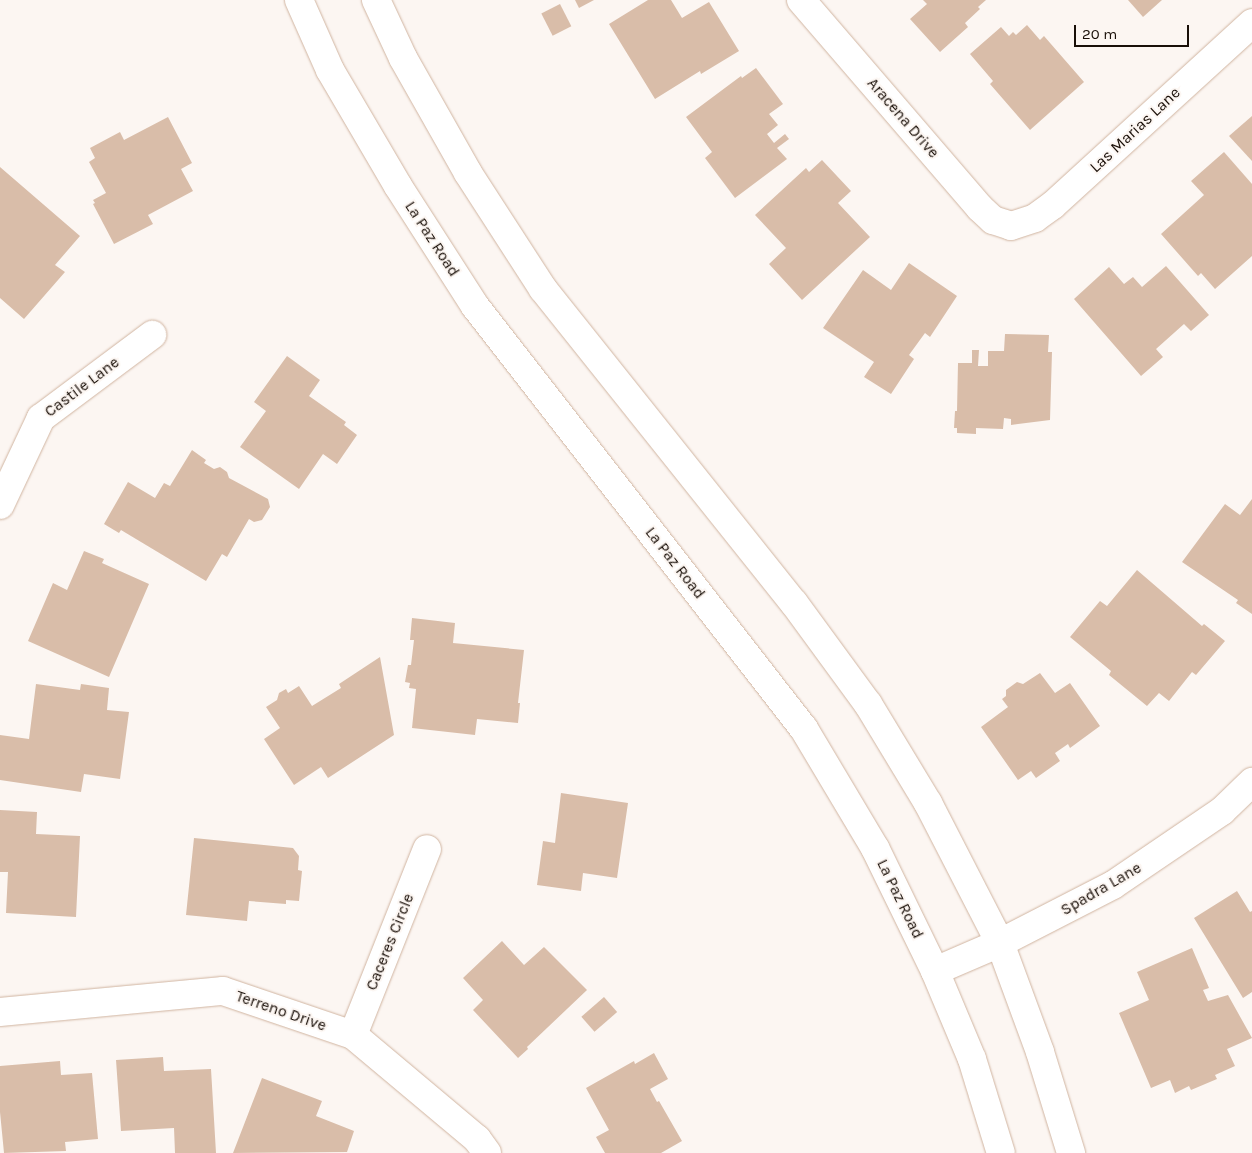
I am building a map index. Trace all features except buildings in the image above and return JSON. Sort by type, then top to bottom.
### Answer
[{"type":"main road","name":"La Paz Road","points":[[299,0],[330,70],[398,186],[475,306],[804,729],[875,848],[935,971],[972,1059],[1001,1153]]},
{"type":"main road","points":[[376,0],[403,58],[468,173],[544,289],[794,603],[868,704],[928,803],[1000,944],[1040,1052],[1071,1153]]},
{"type":"main road","name":"Aracena Drive","points":[[801,0],[980,208],[993,220],[1012,226]]},
{"type":"main road","name":"Las Marias Lane","points":[[1012,226],[1035,218],[1053,205],[1252,23]]},
{"type":"main road","name":"Castile Lane","points":[[0,504],[41,418],[152,336]]},
{"type":"main road","name":"Spadra Lane","points":[[935,971],[1000,944],[1113,885],[1222,811],[1252,782]]},
{"type":"main road","name":"Caceres Circle","points":[[353,1035],[427,849]]},
{"type":"main road","name":"Terreno Drive","points":[[0,1012],[224,992],[353,1035],[477,1139],[487,1153]]}]
